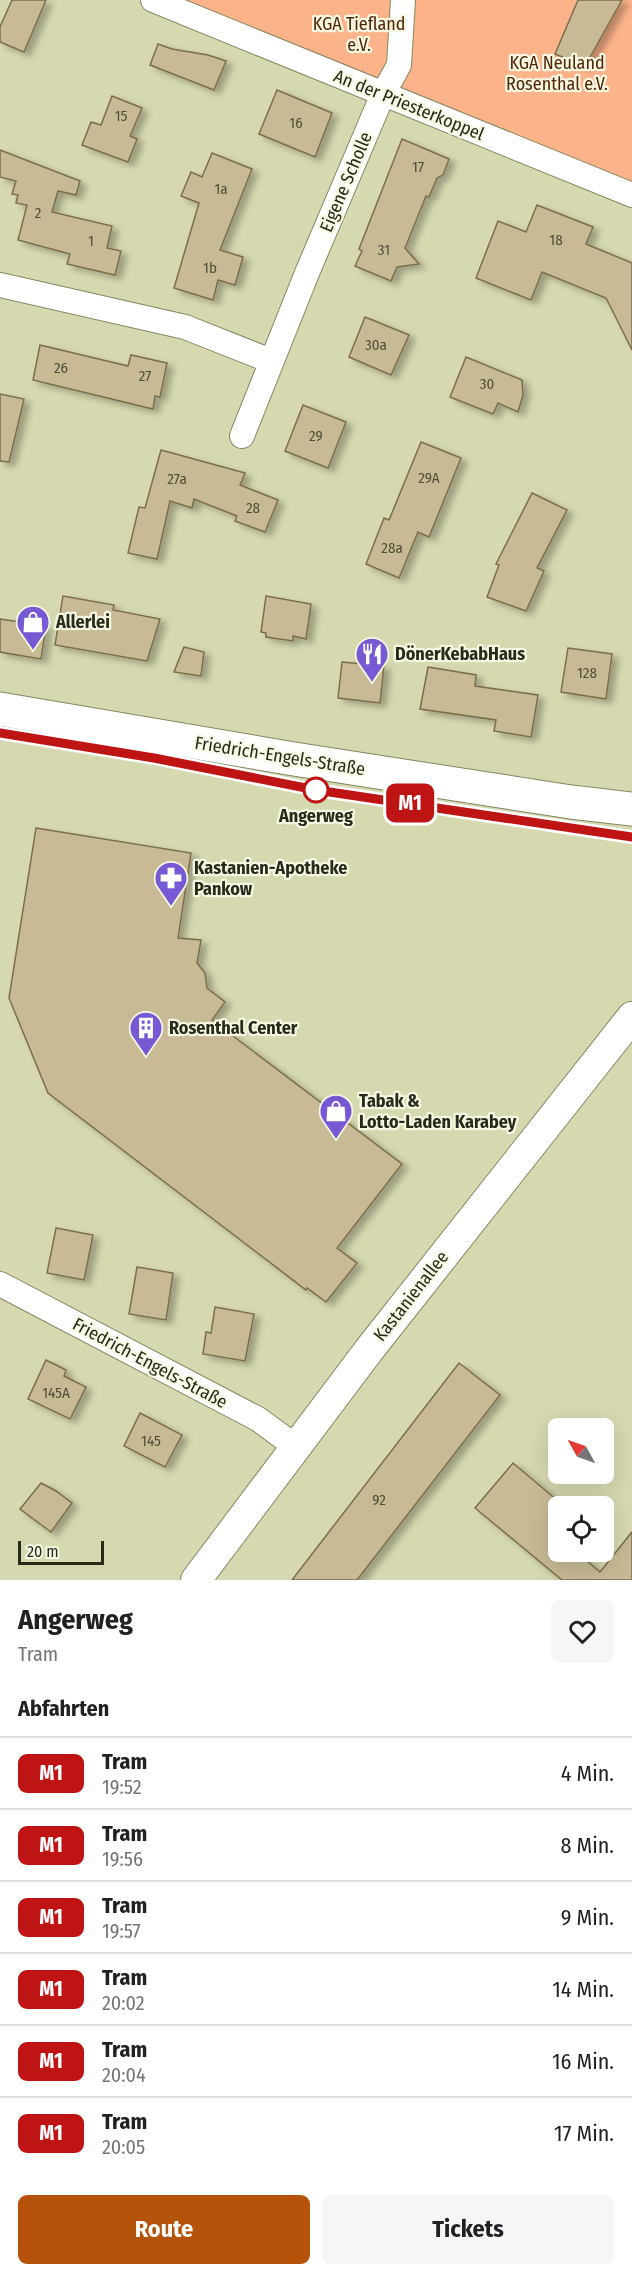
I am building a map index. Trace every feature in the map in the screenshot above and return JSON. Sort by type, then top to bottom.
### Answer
[{"type":"main road","name":"Friedrich-Engels-Straße","points":[[0,710],[294,759],[571,802],[632,809]]},
{"type":"street","name":"An der Priesterkoppel","points":[[153,0],[632,195]]},
{"type":"street","name":"Eigene Scholle","points":[[242,436],[383,94],[399,65],[403,0]]},
{"type":"street","points":[[0,285],[185,327],[271,361]]},
{"type":"street","name":"Kastanienallee","points":[[195,1580],[384,1331],[632,1017]]},
{"type":"street","name":"Friedrich-Engels-Straße","points":[[0,1284],[258,1419],[297,1447]]},
{"type":"green space","name":"KGA Tiefland e.V.","points":[[186,0],[396,0],[393,56],[381,80]]},
{"type":"green space","name":"KGA Neuland Rosenthal e.V.","points":[[408,0],[632,0],[632,183],[402,89]]},
{"type":"building","points":[[12,0],[46,0],[24,52],[0,42],[0,27]]},
{"type":"building","points":[[578,0],[622,0],[585,66],[555,54]]},
{"type":"building","points":[[158,44],[226,61],[214,90],[150,65]]},
{"type":"building","points":[[277,90],[332,113],[315,157],[259,134]]},
{"type":"building","points":[[112,96],[142,108],[130,136],[137,139],[128,162],[82,145],[91,122],[101,125]]},
{"type":"building","points":[[402,139],[449,159],[443,175],[437,178],[429,197],[426,196],[405,248],[419,264],[397,267],[391,281],[355,266],[362,251],[359,249]]},
{"type":"building","points":[[0,150],[80,181],[76,195],[58,191],[52,212],[112,226],[107,248],[121,251],[115,275],[67,264],[70,254],[18,240],[27,205],[16,203],[18,195],[12,194],[16,181],[0,177]]},
{"type":"building","points":[[212,153],[252,169],[220,250],[243,257],[235,285],[218,280],[213,300],[174,288],[199,203],[181,196],[191,172],[202,177]]},
{"type":"building","points":[[537,205],[593,227],[586,244],[632,263],[632,350],[606,298],[542,272],[531,300],[476,278],[498,221],[526,232]]},
{"type":"building","points":[[365,317],[409,335],[391,375],[349,357]]},
{"type":"building","points":[[40,345],[128,366],[131,355],[167,363],[160,397],[155,396],[153,409],[33,380]]},
{"type":"building","points":[[466,357],[522,380],[523,395],[518,412],[498,403],[493,414],[450,397]]},
{"type":"building","points":[[0,394],[24,399],[9,462],[0,461]]},
{"type":"building","points":[[303,405],[346,422],[328,468],[285,451]]},
{"type":"building","points":[[421,442],[461,458],[429,537],[418,532],[399,578],[366,564],[384,518],[389,520]]},
{"type":"building","points":[[161,450],[245,473],[240,485],[278,500],[265,532],[235,521],[237,516],[194,499],[192,508],[170,501],[157,559],[128,553],[139,507],[145,508]]},
{"type":"building","points":[[532,493],[567,510],[537,568],[544,571],[526,611],[487,597],[499,565],[496,564]]},
{"type":"building","points":[[63,596],[114,605],[113,610],[160,619],[147,661],[55,645]]},
{"type":"building","points":[[266,596],[311,604],[306,639],[293,636],[293,641],[266,637],[266,633],[261,632]]},
{"type":"building","points":[[0,619],[46,626],[41,659],[0,652]]},
{"type":"building","points":[[184,647],[204,652],[201,676],[174,672]]},
{"type":"building","points":[[568,648],[612,654],[606,699],[561,692]]},
{"type":"building","points":[[342,662],[384,666],[380,703],[338,698]]},
{"type":"building","points":[[428,667],[476,675],[475,686],[538,695],[531,737],[494,731],[496,720],[420,709]]},
{"type":"building","name":"Rosenthal Center","points":[[36,828],[191,853],[178,938],[201,940],[197,963],[205,973],[207,988],[225,1002],[212,1020],[402,1164],[337,1248],[357,1263],[326,1302],[307,1288],[306,1290],[48,1093],[9,998]]},
{"type":"building","points":[[56,1228],[93,1235],[84,1280],[47,1273]]},
{"type":"building","points":[[137,1267],[173,1273],[166,1320],[129,1314]]},
{"type":"building","points":[[215,1307],[254,1314],[245,1361],[203,1354],[206,1332],[211,1333]]},
{"type":"building","points":[[46,1360],[66,1370],[64,1376],[86,1387],[70,1419],[28,1399]]},
{"type":"building","points":[[459,1363],[500,1395],[357,1580],[292,1580]]},
{"type":"building","points":[[140,1413],[182,1435],[165,1467],[124,1446]]},
{"type":"building","points":[[513,1463],[552,1496],[548,1496],[548,1562],[588,1562],[600,1572],[608,1562],[614,1562],[614,1554],[632,1532],[632,1580],[562,1580],[475,1508]]},
{"type":"building","points":[[41,1483],[72,1503],[51,1532],[20,1509]]},
{"type":"tram line","points":[[0,733],[154,758],[316,790],[632,837]]},
{"type":"tram line","name":"M1","points":[[0,733],[154,758],[316,790],[632,837]]},
{"type":"place","name":"Allerlei","points":[[33,651]]},
{"type":"place","name":"DönerKebabHaus","points":[[372,683]]},
{"type":"place","name":"Angerweg","points":[[316,790]]},
{"type":"place","name":"Kastanien-Apotheke Pankow","points":[[171,907]]},
{"type":"place","name":"Rosenthal Center","points":[[146,1057]]},
{"type":"place","name":"Tabak & Lotto-Laden Karabey","points":[[336,1140]]}]
